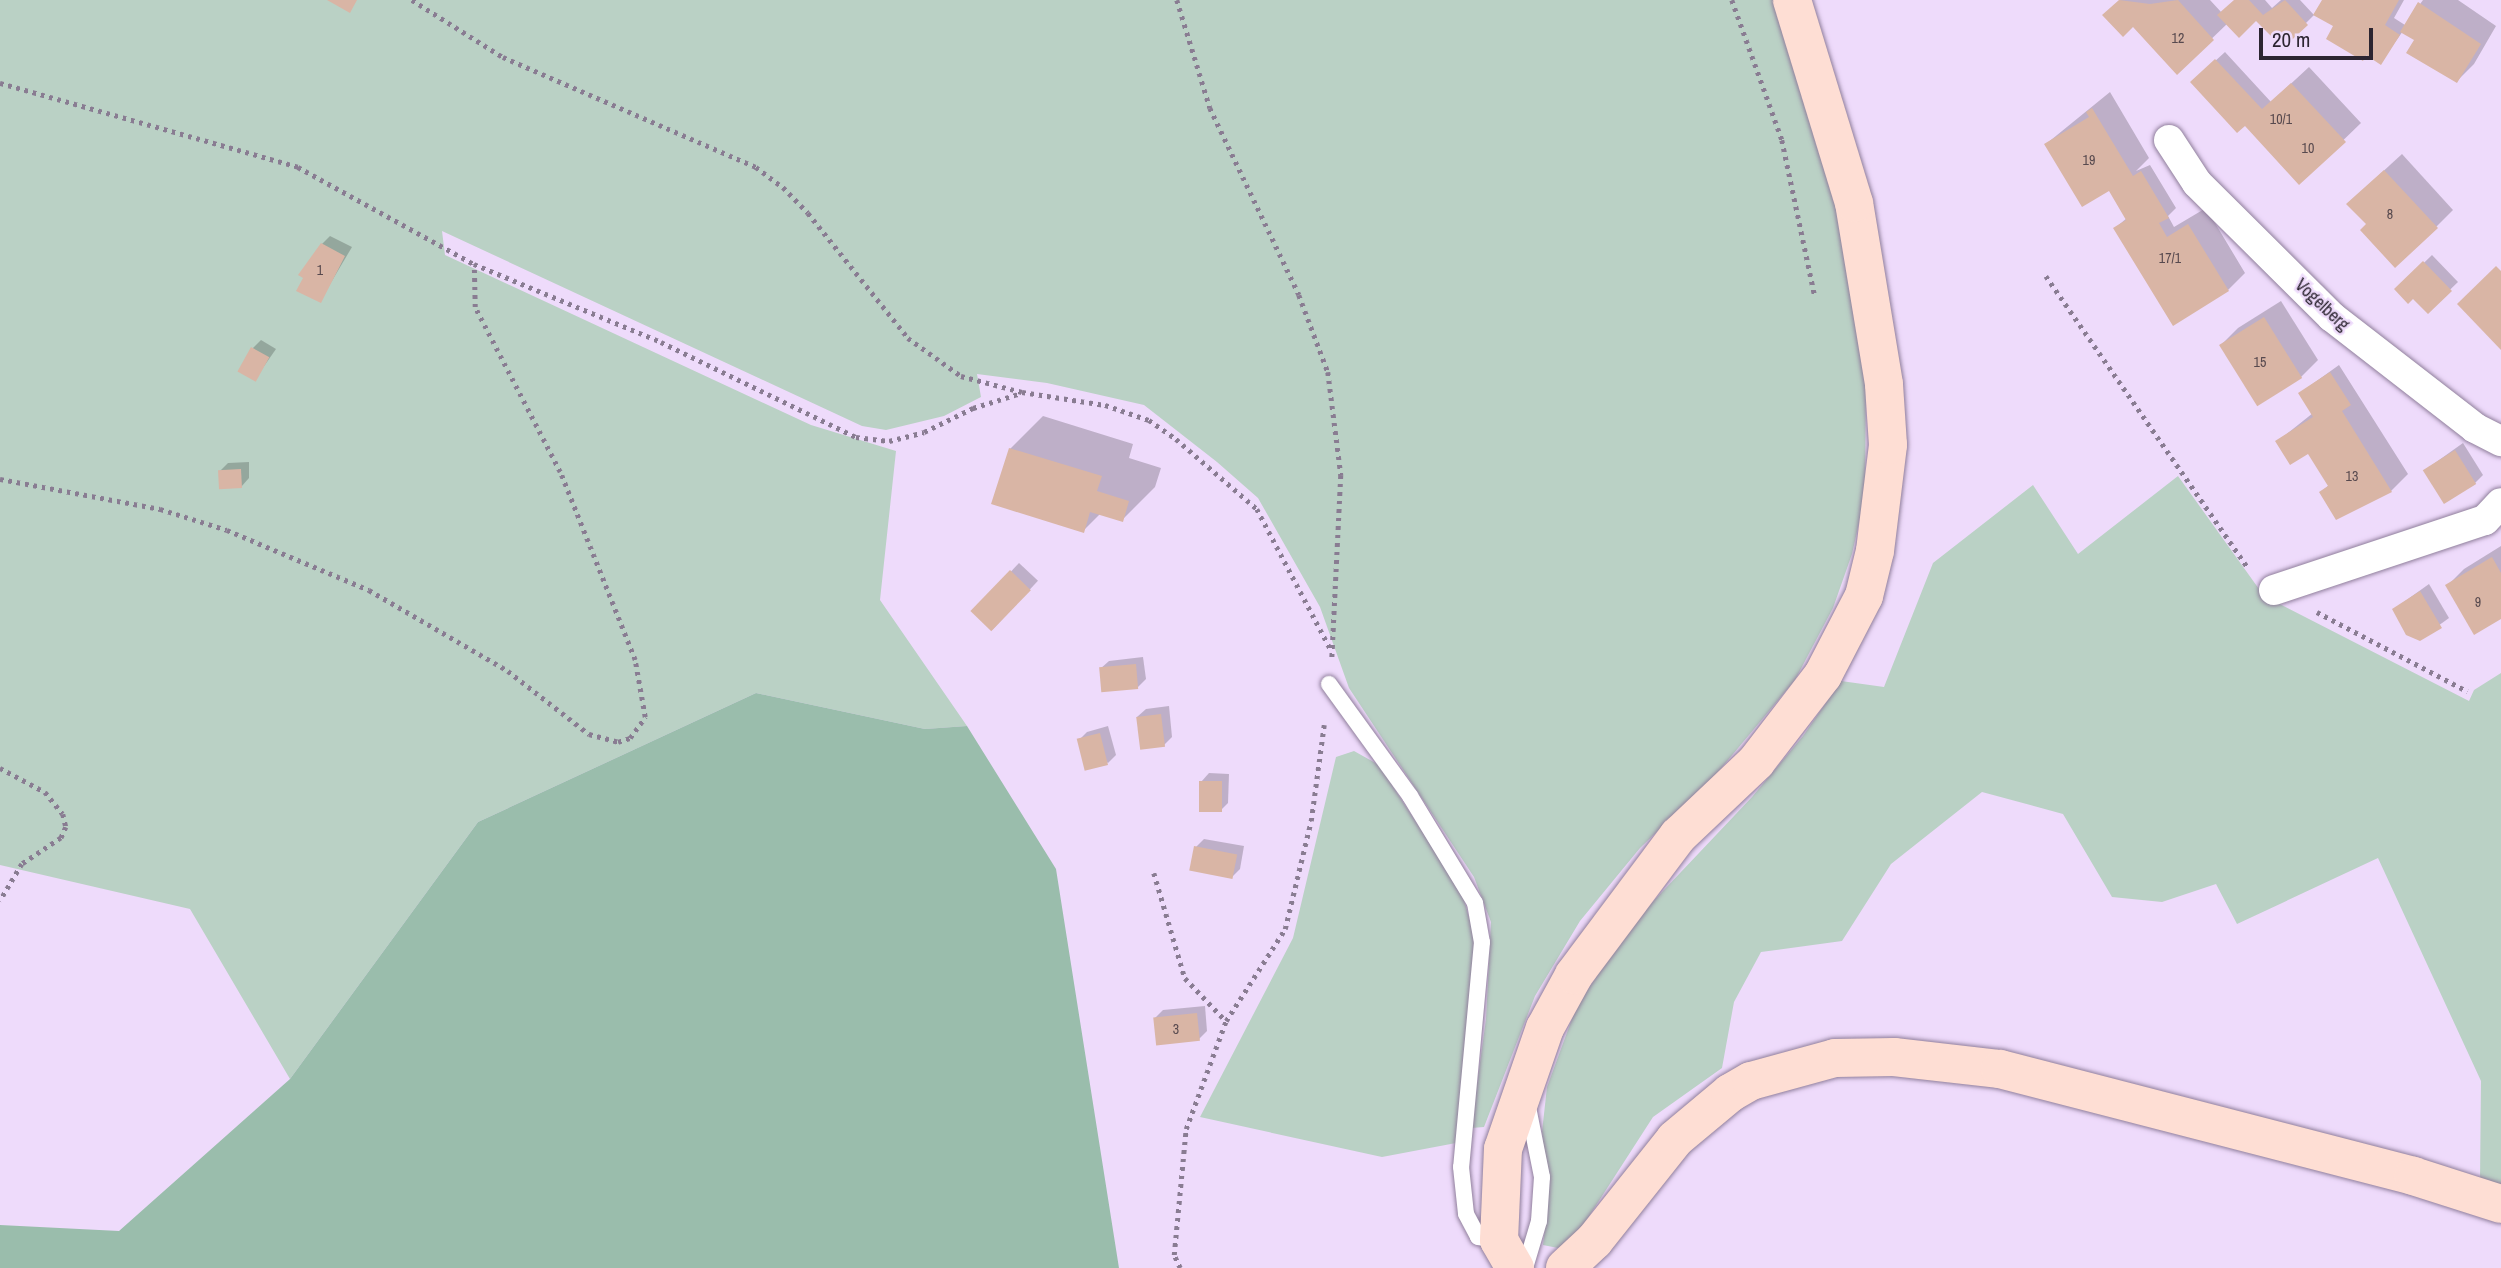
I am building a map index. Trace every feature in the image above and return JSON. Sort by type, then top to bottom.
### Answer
[{"type":"street","points":[[1507,1254],[1503,1149],[1545,1028],[1574,975],[1678,836],[1756,762],[1824,675],[1864,596],[1875,551],[1888,445],[1884,384],[1854,203],[1792,0]]},
{"type":"street","name":"Vogelberg","points":[[2169,140],[2197,183],[2332,317],[2475,428],[2501,441]]},
{"type":"street","points":[[2274,590],[2485,520],[2501,503]]},
{"type":"street","points":[[1564,1268],[1594,1241],[1675,1139],[1730,1093],[1751,1081],[1835,1058],[1894,1057],[2000,1069],[2413,1176],[2501,1204]]},
{"type":"lane","points":[[1329,684],[1410,796],[1475,903],[1482,942],[1461,1167],[1466,1214],[1478,1237],[1507,1254]]},
{"type":"lane","points":[[1523,1085],[1542,1177],[1538,1221],[1525,1268]]},
{"type":"path","points":[[412,0],[503,57],[756,167],[783,187],[808,213],[893,319],[926,353],[961,376],[1021,392],[1105,405],[1149,420],[1227,480],[1257,509],[1332,653]]},
{"type":"path","points":[[1177,0],[1210,108],[1299,295],[1328,372],[1341,475],[1332,653],[1311,821],[1285,929],[1226,1021],[1186,1129],[1174,1255],[1180,1268]]},
{"type":"path","points":[[1732,0],[1782,140],[1815,296]]},
{"type":"path","points":[[0,83],[298,167],[474,264],[661,342],[856,437],[889,441],[924,432],[973,408],[1021,392]]},
{"type":"path","points":[[0,479],[160,509],[227,530],[369,590],[508,671],[589,734],[618,742],[630,738],[645,717],[635,660],[561,472],[475,307],[474,264]]},
{"type":"path","points":[[2046,276],[2230,541]]},
{"type":"path","points":[[2328,617],[2467,691]]},
{"type":"path","points":[[0,768],[45,792],[63,814],[66,827],[61,838],[22,864],[0,901]]},
{"type":"path","points":[[1154,873],[1185,978],[1226,1021]]},
{"type":"green space","points":[[0,0],[1777,0],[1840,211],[1866,376],[1865,496],[1852,554],[1833,608],[1795,680],[1713,778],[1640,848],[1580,921],[1535,996],[1484,1127],[1471,1128],[1486,1019],[1491,922],[1474,877],[1349,688],[1320,607],[1258,498],[1217,462],[1144,405],[1047,383],[977,374],[981,397],[944,416],[886,430],[862,426],[442,231],[445,255],[811,425],[896,451],[880,600],[967,726],[925,729],[756,693],[478,822],[290,1079],[190,909],[0,865]]},
{"type":"green space","points":[[2178,476],[2264,596],[2469,701],[2474,690],[2501,673],[2501,1187],[2480,1180],[2481,1081],[2378,858],[2237,924],[2216,884],[2162,902],[2112,897],[2063,814],[1982,792],[1891,864],[1842,941],[1761,952],[1734,1002],[1722,1068],[1653,1117],[1575,1238],[1558,1248],[1543,1245],[1548,1202],[1542,1132],[1547,1087],[1576,1008],[1627,929],[1752,797],[1803,736],[1841,681],[1884,687],[1933,563],[2033,485],[2078,554]]},
{"type":"green space","points":[[756,693],[925,729],[967,726],[1056,869],[1119,1268],[0,1268],[0,1225],[119,1231],[290,1079],[478,822]]},
{"type":"green space","points":[[1354,751],[1379,765],[1462,893],[1477,945],[1456,1143],[1382,1157],[1200,1117],[1293,938],[1336,757]]},
{"type":"building","points":[[327,0],[357,0],[350,13]]},
{"type":"building","points":[[2119,0],[2150,4],[2178,0],[2214,40],[2177,75],[2133,27],[2123,37],[2102,15]]},
{"type":"building","points":[[2234,0],[2249,0],[2263,15],[2285,0],[2308,25],[2283,48],[2256,21],[2239,38],[2217,15]]},
{"type":"building","points":[[2322,0],[2399,0],[2385,25],[2400,35],[2381,65],[2366,55],[2363,61],[2326,39],[2333,26],[2313,15]]},
{"type":"building","points":[[2418,2],[2481,44],[2457,83],[2406,53],[2414,40],[2400,32]]},
{"type":"building","points":[[2215,59],[2262,109],[2291,83],[2346,142],[2299,185],[2245,126],[2237,133],[2190,82]]},
{"type":"building","points":[[2092,108],[2133,176],[2141,171],[2169,218],[2159,223],[2167,237],[2188,224],[2229,291],[2173,326],[2113,228],[2126,220],[2109,191],[2082,207],[2044,144],[2089,117],[2086,112]]},
{"type":"building","points":[[2384,170],[2438,228],[2395,268],[2360,230],[2366,224],[2346,204]]},
{"type":"building","points":[[321,243],[345,256],[321,303],[296,291],[303,278],[298,275]]},
{"type":"building","points":[[2423,261],[2452,291],[2428,314],[2413,299],[2408,304],[2394,289]]},
{"type":"building","points":[[2496,266],[2501,271],[2501,350],[2457,304]]},
{"type":"building","points":[[2264,317],[2302,378],[2257,406],[2219,345]]},
{"type":"building","points":[[251,347],[269,357],[256,382],[237,371]]},
{"type":"building","points":[[2330,372],[2351,405],[2342,411],[2392,492],[2336,520],[2319,492],[2328,486],[2308,454],[2290,465],[2275,441],[2313,417],[2298,393]]},
{"type":"building","points":[[1009,448],[1102,476],[1097,491],[1129,501],[1123,522],[1090,512],[1084,533],[991,504]]},
{"type":"building","points":[[2455,450],[2476,484],[2444,504],[2423,470]]},
{"type":"building","points":[[241,469],[242,488],[219,489],[218,470]]},
{"type":"building","points":[[2492,557],[2501,573],[2501,619],[2474,635],[2445,585]]},
{"type":"building","points":[[1010,570],[1031,590],[991,631],[970,611]]},
{"type":"building","points":[[2420,591],[2442,628],[2420,641],[2406,635],[2392,609]]},
{"type":"building","points":[[1136,664],[1138,689],[1101,692],[1099,667]]},
{"type":"building","points":[[1161,714],[1165,747],[1140,750],[1136,717]]},
{"type":"building","points":[[1100,733],[1108,765],[1085,771],[1077,739]]},
{"type":"building","points":[[1199,781],[1222,781],[1222,812],[1199,812]]},
{"type":"building","points":[[1194,846],[1237,854],[1232,879],[1189,871]]},
{"type":"building","points":[[1197,1013],[1200,1041],[1156,1045],[1153,1018]]}]
